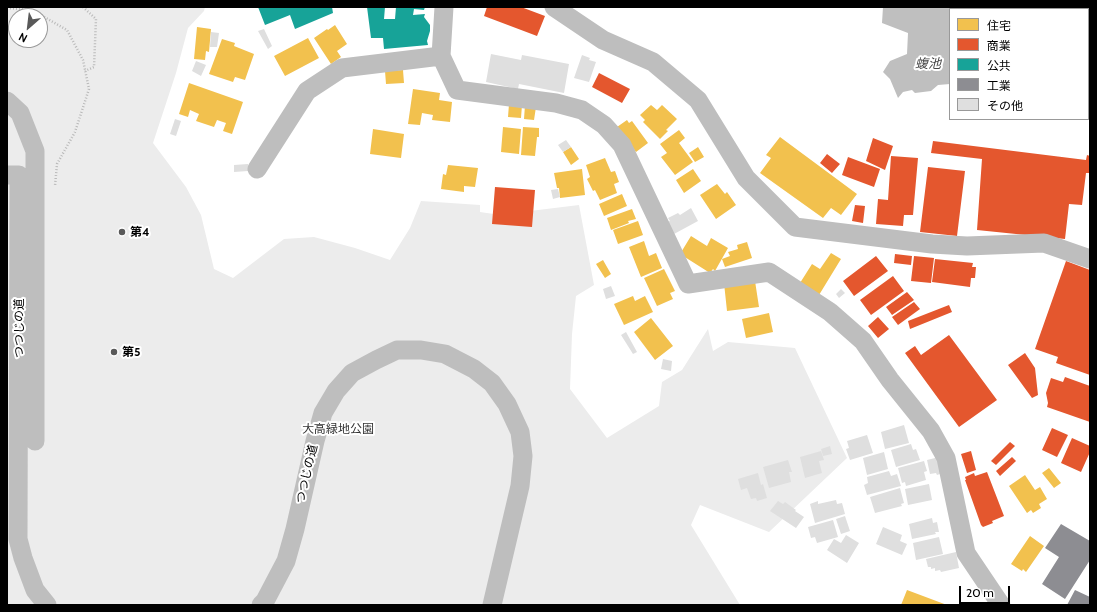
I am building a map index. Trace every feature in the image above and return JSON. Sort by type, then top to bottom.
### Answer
[{"type":"street","points":[[444,7],[441,56],[457,90],[556,103],[582,110],[604,125],[622,146],[688,284],[769,272],[830,312],[863,341],[890,380],[931,431],[946,458],[966,553],[1001,605]]},
{"type":"street","points":[[554,7],[603,40],[653,62],[698,100],[746,178],[795,228],[932,244],[967,246],[1044,244],[1090,260]]},
{"type":"street","points":[[257,169],[306,91],[342,68],[441,56]]},
{"type":"street","points":[[7,101],[20,113],[35,151],[34,441]]},
{"type":"street","name":"つつじの道","points":[[7,175],[19,175],[18,539],[23,558],[35,590],[47,605]]},
{"type":"street","name":"つつじの道","points":[[261,605],[265,601],[286,561],[323,413],[336,391],[352,373],[376,360],[397,350],[421,350],[445,354],[474,369],[492,383],[507,404],[520,432],[523,456],[520,486],[492,605]]},
{"type":"path","points":[[83,7],[96,19],[94,67],[85,71]]},
{"type":"path","points":[[7,8],[32,10],[67,30],[82,60],[85,71],[89,89],[75,132],[57,164],[54,193]]},
{"type":"green space","name":"大高緑地公園","points":[[7,7],[205,7],[204,11],[188,28],[176,73],[153,143],[186,187],[201,215],[214,269],[233,278],[284,239],[314,237],[355,248],[390,260],[410,228],[421,201],[480,205],[480,212],[528,219],[530,211],[579,205],[594,285],[576,296],[572,334],[570,389],[607,438],[659,406],[662,382],[682,370],[708,329],[713,351],[728,342],[795,348],[847,458],[769,532],[700,505],[691,525],[740,605],[7,605]]},
{"type":"water","name":"蝮池","points":[[883,7],[1090,7],[1090,104],[1089,8],[949,8],[949,84],[938,85],[931,91],[915,93],[912,90],[903,92],[898,98],[890,79],[883,72],[890,61],[907,54],[908,33],[882,23]]},
{"type":"building: 住宅","points":[[335,25],[347,44],[337,51],[341,57],[331,64],[314,38]]},
{"type":"building: 住宅","points":[[197,27],[211,29],[209,52],[206,51],[205,60],[194,59]]},
{"type":"building: 住宅","points":[[308,38],[319,58],[285,76],[274,56]]},
{"type":"building: 住宅","points":[[222,39],[235,43],[234,46],[254,54],[245,80],[235,77],[233,82],[209,74]]},
{"type":"building: 住宅","points":[[403,70],[404,83],[386,84],[385,71]]},
{"type":"building: 住宅","points":[[189,83],[243,102],[232,134],[223,131],[226,123],[217,120],[214,127],[196,121],[199,114],[190,110],[188,117],[179,114]]},
{"type":"building: 住宅","points":[[413,89],[440,93],[439,100],[452,102],[450,122],[432,120],[433,115],[422,113],[420,125],[408,124]]},
{"type":"building: 住宅","points":[[509,104],[522,105],[521,118],[508,117]]},
{"type":"building: 住宅","points":[[525,105],[536,107],[534,120],[524,119]]},
{"type":"building: 住宅","points":[[651,105],[657,110],[662,105],[677,119],[666,130],[668,131],[660,139],[643,122],[645,120],[640,115]]},
{"type":"building: 住宅","points":[[627,120],[629,123],[632,121],[648,143],[636,152],[617,127]]},
{"type":"building: 住宅","points":[[503,127],[521,129],[519,154],[501,152]]},
{"type":"building: 住宅","points":[[523,127],[539,128],[539,137],[537,137],[535,156],[521,155]]},
{"type":"building: 住宅","points":[[373,129],[404,134],[401,158],[370,154]]},
{"type":"building: 住宅","points":[[679,130],[685,138],[679,143],[693,162],[675,175],[661,157],[667,153],[660,144]]},
{"type":"building: 住宅","points":[[780,137],[857,194],[841,215],[831,208],[823,218],[760,173],[771,158],[766,155]]},
{"type":"building: 住宅","points":[[571,147],[579,159],[571,165],[563,152]]},
{"type":"building: 住宅","points":[[698,147],[704,157],[695,162],[689,153]]},
{"type":"building: 住宅","points":[[605,158],[611,172],[615,171],[619,182],[614,184],[617,193],[600,200],[595,190],[593,191],[587,179],[590,177],[586,165]]},
{"type":"building: 住宅","points":[[448,165],[478,168],[475,187],[464,186],[464,192],[441,189],[443,174],[446,175]]},
{"type":"building: 住宅","points":[[582,169],[585,195],[560,198],[559,188],[557,188],[554,173]]},
{"type":"building: 住宅","points":[[693,169],[701,181],[684,193],[676,180]]},
{"type":"building: 住宅","points":[[717,184],[725,194],[727,192],[736,205],[716,219],[700,195]]},
{"type":"building: 住宅","points":[[622,194],[627,206],[604,216],[599,204]]},
{"type":"building: 住宅","points":[[632,209],[636,219],[628,221],[629,223],[611,230],[607,218]]},
{"type":"building: 住宅","points":[[638,221],[643,235],[618,244],[613,230]]},
{"type":"building: 住宅","points":[[691,236],[707,246],[711,238],[728,248],[715,271],[713,269],[710,273],[680,254]]},
{"type":"building: 住宅","points":[[644,241],[649,256],[656,253],[662,268],[641,277],[629,247]]},
{"type":"building: 住宅","points":[[747,242],[752,258],[725,267],[722,259],[730,256],[728,252],[738,249],[737,245]]},
{"type":"building: 住宅","points":[[831,253],[841,259],[819,295],[800,283],[812,264],[820,269]]},
{"type":"building: 住宅","points":[[603,260],[611,274],[605,278],[596,264]]},
{"type":"building: 住宅","points":[[664,269],[675,291],[670,293],[673,299],[657,306],[644,278]]},
{"type":"building: 住宅","points":[[755,281],[759,307],[727,311],[724,283]]},
{"type":"building: 住宅","points":[[633,296],[635,301],[645,296],[653,312],[624,325],[614,304]]},
{"type":"building: 住宅","points":[[769,313],[773,332],[746,338],[742,319]]},
{"type":"building: 住宅","points":[[651,318],[673,346],[655,360],[634,332]]},
{"type":"building: 住宅","points":[[1049,468],[1061,483],[1054,488],[1042,473]]},
{"type":"building: 住宅","points":[[1025,475],[1035,490],[1040,487],[1047,499],[1039,504],[1041,508],[1033,513],[1031,510],[1027,513],[1009,486]]},
{"type":"building: 住宅","points":[[1030,536],[1044,546],[1026,572],[1023,569],[1022,571],[1011,564]]},
{"type":"building: 住宅","points":[[907,590],[947,605],[901,605]]},
{"type":"building: 商業","points":[[487,7],[521,7],[545,16],[537,36],[484,16]]},
{"type":"building: 商業","points":[[599,73],[630,89],[622,103],[592,87]]},
{"type":"building: 商業","points":[[873,138],[893,146],[885,170],[866,161]]},
{"type":"building: 商業","points":[[933,141],[1086,160],[1087,155],[1090,156],[1090,173],[1086,173],[1082,205],[1069,204],[1065,239],[977,230],[982,159],[931,153]]},
{"type":"building: 商業","points":[[827,154],[840,164],[832,173],[820,163]]},
{"type":"building: 商業","points":[[891,156],[918,158],[913,215],[904,215],[903,226],[876,224],[878,199],[888,200]]},
{"type":"building: 商業","points":[[848,157],[880,169],[874,187],[842,175]]},
{"type":"building: 商業","points":[[928,167],[965,171],[957,236],[920,232]]},
{"type":"building: 商業","points":[[495,187],[535,190],[532,227],[492,224]]},
{"type":"building: 商業","points":[[855,205],[865,206],[863,223],[852,221]]},
{"type":"building: 商業","points":[[895,254],[912,256],[911,265],[894,263]]},
{"type":"building: 商業","points":[[876,256],[888,271],[854,296],[843,281]]},
{"type":"building: 商業","points":[[914,256],[934,258],[931,283],[911,281]]},
{"type":"building: 商業","points":[[935,259],[973,263],[972,267],[976,267],[975,278],[971,278],[970,287],[932,282]]},
{"type":"building: 商業","points":[[1066,261],[1090,270],[1090,375],[1056,363],[1058,357],[1035,349]]},
{"type":"building: 商業","points":[[893,276],[904,291],[871,315],[860,300]]},
{"type":"building: 商業","points":[[907,292],[914,300],[892,315],[886,307]]},
{"type":"building: 商業","points":[[914,302],[920,309],[898,325],[892,317]]},
{"type":"building: 商業","points":[[949,305],[952,312],[910,329],[908,321]]},
{"type":"building: 商業","points":[[878,317],[889,329],[878,338],[868,326]]},
{"type":"building: 商業","points":[[949,335],[997,400],[959,427],[905,353],[915,346],[921,355]]},
{"type":"building: 商業","points":[[1025,353],[1035,368],[1038,395],[1032,398],[1008,365]]},
{"type":"building: 商業","points":[[1065,377],[1090,386],[1090,422],[1047,407],[1048,403],[1046,393],[1051,378],[1063,382]]},
{"type":"building: 商業","points":[[1052,428],[1068,435],[1057,457],[1042,450]]},
{"type":"building: 商業","points":[[1072,438],[1090,446],[1090,452],[1081,472],[1061,463]]},
{"type":"building: 商業","points":[[1010,442],[1015,446],[996,465],[991,461]]},
{"type":"building: 商業","points":[[971,451],[976,470],[967,473],[961,454]]},
{"type":"building: 商業","points":[[1012,457],[1016,461],[1000,476],[996,471]]},
{"type":"building: 商業","points":[[987,472],[1004,516],[983,527],[981,525],[965,477],[974,473],[975,476]]},
{"type":"building: 公共","points":[[258,7],[332,7],[333,13],[295,29],[290,15],[265,25]]},
{"type":"building: 公共","points":[[367,7],[385,7],[384,19],[395,19],[396,7],[425,7],[424,10],[414,9],[413,15],[425,14],[424,17],[430,25],[427,41],[428,45],[384,49],[383,38],[371,38]]},
{"type":"building: 工業","points":[[1061,524],[1090,541],[1090,560],[1065,599],[1042,584],[1059,557],[1045,548]]},
{"type":"building: 工業","points":[[1075,590],[1090,597],[1090,605],[1067,605]]},
{"type":"building: その他","points":[[264,29],[272,46],[268,49],[258,31]]},
{"type":"building: その他","points":[[211,32],[219,33],[217,47],[210,47]]},
{"type":"building: その他","points":[[491,54],[521,60],[522,55],[569,64],[564,93],[519,84],[518,89],[486,82]]},
{"type":"building: その他","points":[[582,55],[590,58],[589,60],[596,62],[589,82],[574,78]]},
{"type":"building: その他","points":[[196,61],[206,65],[201,76],[192,71]]},
{"type":"building: その他","points":[[175,119],[181,121],[176,136],[170,134]]},
{"type":"building: その他","points":[[566,140],[571,147],[563,152],[558,145]]},
{"type":"building: その他","points":[[248,164],[248,171],[234,172],[234,165]]},
{"type":"building: その他","points":[[558,189],[560,197],[553,199],[551,190]]},
{"type":"building: その他","points":[[691,208],[698,221],[674,234],[667,222],[670,221],[668,218],[678,213],[680,215]]},
{"type":"building: その他","points":[[611,286],[615,296],[606,299],[603,289]]},
{"type":"building: その他","points":[[841,289],[845,293],[839,298],[836,294]]},
{"type":"building: その他","points":[[626,332],[637,352],[633,354],[621,335]]},
{"type":"building: その他","points":[[663,359],[672,361],[671,371],[661,369]]},
{"type":"building: その他","points":[[904,425],[909,443],[885,449],[881,432]]},
{"type":"building: その他","points":[[867,435],[873,453],[850,460],[846,449],[849,448],[847,441]]},
{"type":"building: その他","points":[[911,444],[913,450],[916,449],[920,460],[896,467],[891,450]]},
{"type":"building: その他","points":[[830,446],[832,454],[823,456],[821,449]]},
{"type":"building: その他","points":[[821,451],[824,460],[819,461],[822,473],[805,478],[800,457]]},
{"type":"building: その他","points":[[884,452],[888,469],[867,475],[863,458]]},
{"type":"building: その他","points":[[939,457],[943,473],[937,475],[936,473],[930,474],[927,460]]},
{"type":"building: その他","points":[[788,460],[792,472],[789,472],[791,482],[769,488],[763,467]]},
{"type":"building: その他","points":[[924,461],[927,471],[924,472],[926,480],[906,486],[905,482],[902,483],[898,468]]},
{"type":"building: その他","points":[[889,471],[891,476],[897,474],[901,486],[867,495],[864,485],[868,483],[867,477]]},
{"type":"building: その他","points":[[758,473],[761,485],[763,484],[767,498],[757,501],[756,498],[751,499],[747,488],[741,490],[738,479]]},
{"type":"building: その他","points":[[929,484],[932,500],[908,505],[905,489]]},
{"type":"building: その他","points":[[900,488],[904,503],[901,504],[902,506],[875,513],[870,497]]},
{"type":"building: その他","points":[[836,500],[837,504],[842,503],[845,514],[815,523],[810,504],[818,501],[818,504]]},
{"type":"building: その他","points":[[778,501],[783,504],[785,502],[804,517],[796,528],[770,511]]},
{"type":"building: その他","points":[[845,516],[850,531],[841,534],[836,519]]},
{"type":"building: その他","points":[[932,518],[933,523],[937,522],[939,532],[912,539],[909,524]]},
{"type":"building: その他","points":[[833,520],[838,537],[817,543],[815,537],[811,538],[808,527]]},
{"type":"building: その他","points":[[883,527],[902,535],[900,541],[907,544],[902,555],[876,544]]},
{"type":"building: その他","points":[[846,535],[859,543],[847,563],[827,550],[834,539],[841,543]]},
{"type":"building: その他","points":[[939,537],[943,554],[916,560],[913,543]]},
{"type":"building: その他","points":[[956,552],[959,568],[941,572],[940,570],[935,571],[935,568],[931,569],[931,567],[928,567],[926,559]]},
{"type":"place","name":"第4","points":[[122,232]]},
{"type":"place","name":"第5","points":[[114,352]]}]
